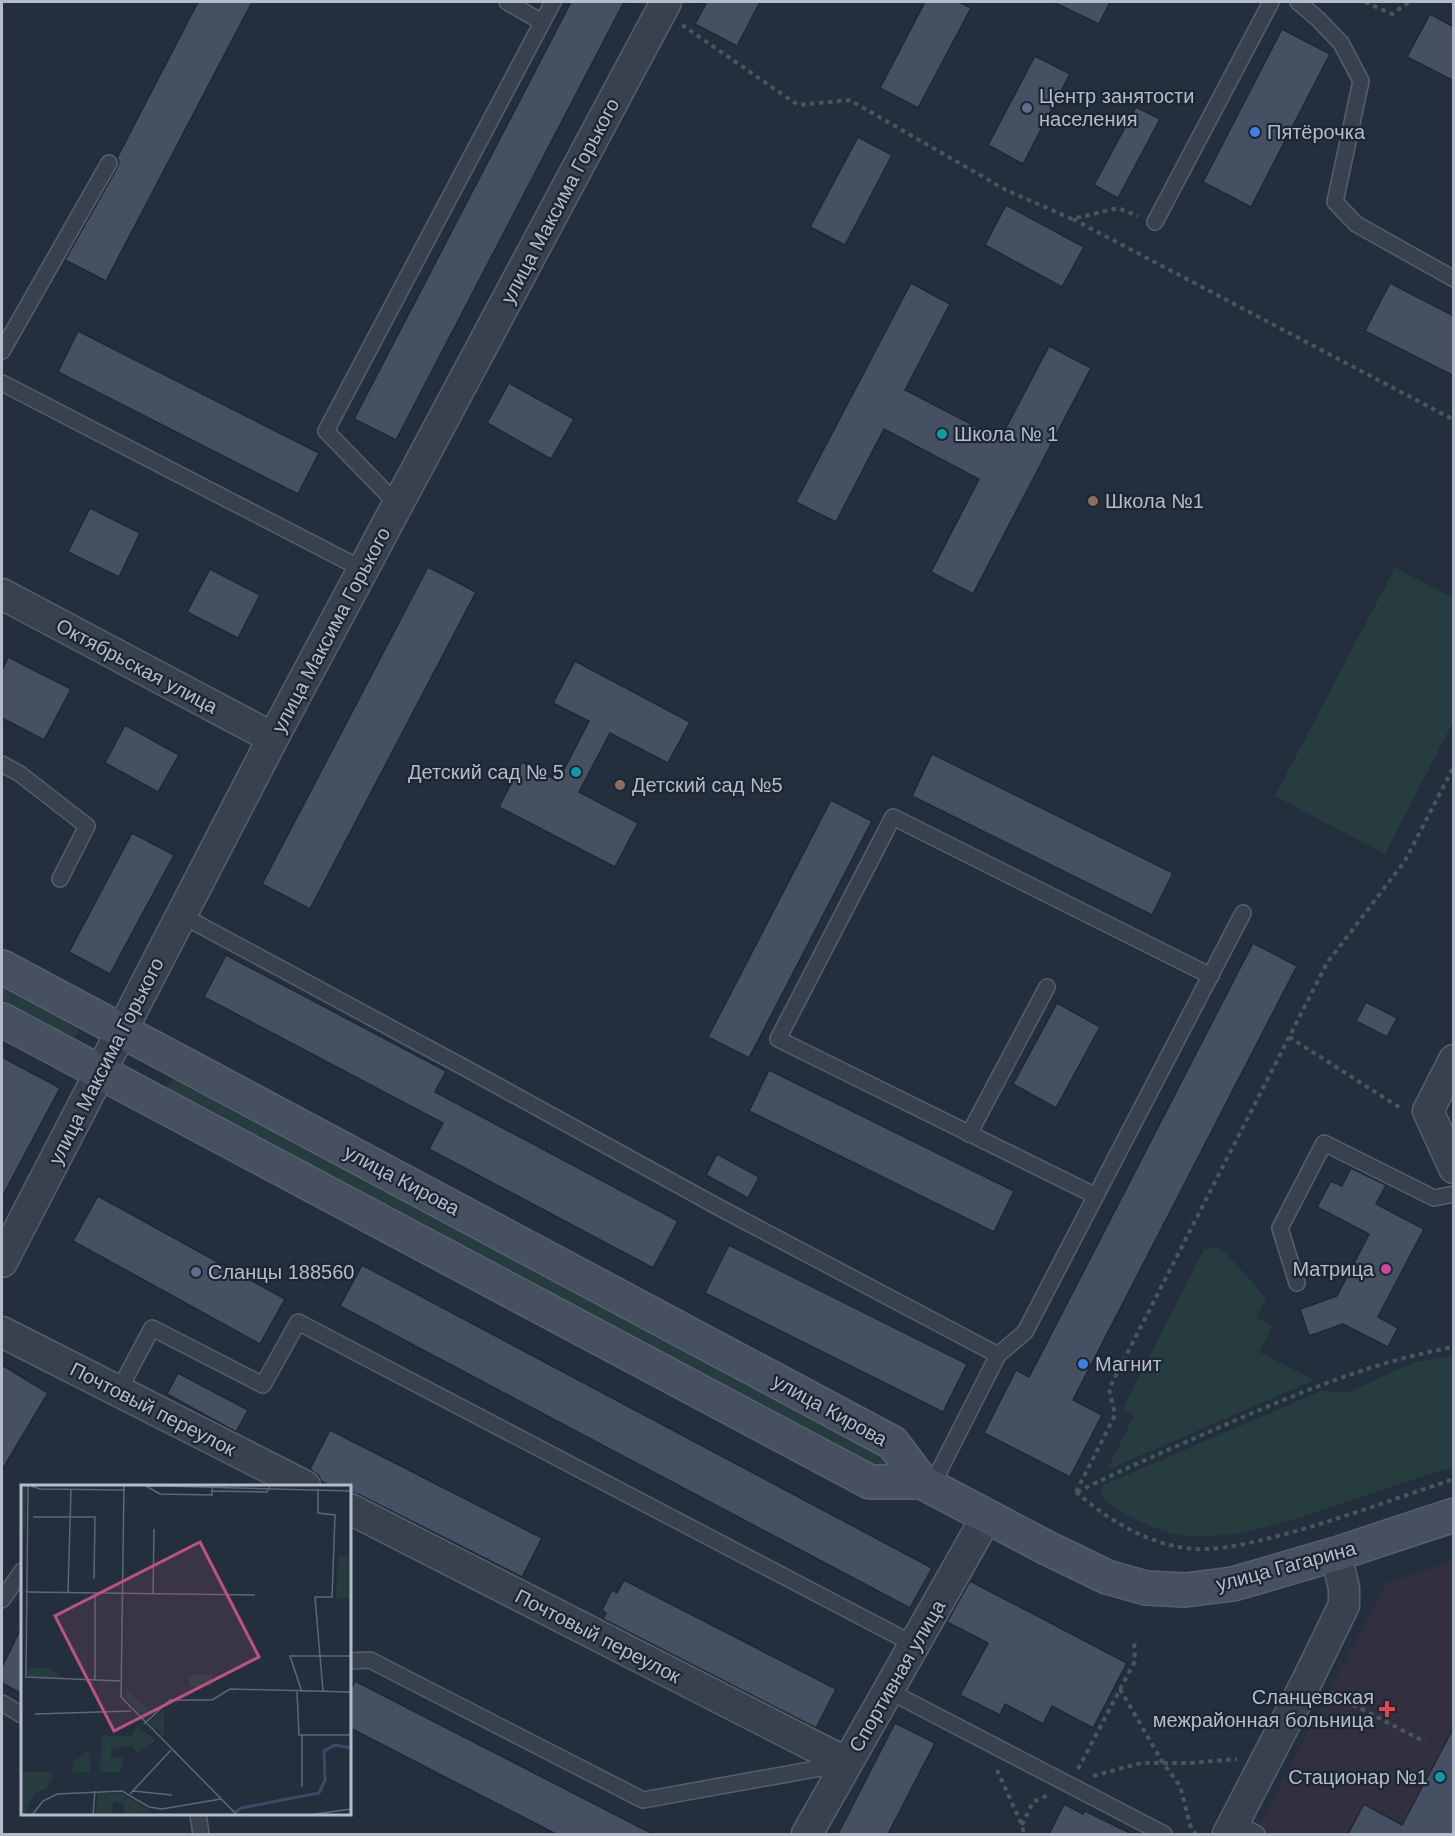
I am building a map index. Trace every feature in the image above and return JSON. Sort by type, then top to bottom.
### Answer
[{"type":"main road","name":"улица Кирова","points":[[2,967],[894,1443],[926,1485]]},
{"type":"main road","points":[[2,1020],[870,1482],[926,1485]]},
{"type":"main road","name":"улица Гагарина","points":[[926,1485],[1107,1577],[1146,1588],[1185,1590],[1233,1584],[1336,1554],[1454,1515]]},
{"type":"street","name":"улица Максима Горького","points":[[2,1262],[273,738],[664,6]]},
{"type":"street","name":"Октябрьская улица","points":[[2,594],[273,738]]},
{"type":"street","points":[[1453,1166],[1428,1111],[1454,1060]]},
{"type":"street","name":"Почтовый переулок","points":[[2,1332],[303,1485]]},
{"type":"street","name":"Почтовый переулок","points":[[351,1510],[847,1763]]},
{"type":"street","name":"Спортивная улица","points":[[807,1834],[987,1516]]},
{"type":"street","points":[[1239,1830],[1268,1756],[1344,1605],[1344,1588],[1336,1554]]},
{"type":"lane","points":[[507,2],[542,22]]},
{"type":"lane","points":[[398,505],[326,431],[553,2]]},
{"type":"lane","points":[[1155,222],[1271,2]]},
{"type":"lane","points":[[1298,2],[1341,43],[1360,81],[1335,202],[1356,224],[1454,279]]},
{"type":"lane","points":[[2,351],[109,163]]},
{"type":"lane","points":[[2,383],[364,570]]},
{"type":"lane","points":[[2,764],[20,774],[87,826],[60,879]]},
{"type":"lane","points":[[1096,1196],[778,1039],[893,816],[1211,976]]},
{"type":"lane","points":[[926,1485],[998,1355],[1025,1332],[1243,913]]},
{"type":"lane","points":[[181,915],[720,1208],[998,1355]]},
{"type":"lane","points":[[969,1134],[1047,987]]},
{"type":"lane","points":[[1297,1283],[1280,1228],[1324,1143],[1434,1198],[1454,1194]]},
{"type":"lane","points":[[118,1392],[152,1328],[264,1385],[298,1322],[915,1645]]},
{"type":"lane","points":[[2,1600],[21,1572]]},
{"type":"lane","points":[[351,1661],[370,1660],[643,1800],[847,1763]]},
{"type":"lane","points":[[889,1691],[1164,1834]]},
{"type":"lane","points":[[2,1703],[21,1714]]},
{"type":"lane","points":[[198,1815],[201,1834]]},
{"type":"path","points":[[1365,2],[1392,14],[1409,2]]},
{"type":"path","points":[[664,6],[798,105],[850,100],[1006,190],[1072,219],[1454,420]]},
{"type":"path","points":[[1072,219],[1118,208],[1155,222]]},
{"type":"path","points":[[1076,1492],[1115,1415],[1109,1389],[1289,1037],[1328,963],[1405,861],[1454,766]]},
{"type":"path","points":[[1289,1037],[1413,1116],[1428,1111]]},
{"type":"path","points":[[1076,1492],[1316,1386],[1415,1354],[1454,1347]]},
{"type":"path","points":[[1076,1492],[1099,1512],[1136,1532],[1159,1543],[1187,1548],[1235,1546],[1305,1530],[1454,1479]]},
{"type":"path","points":[[1070,1785],[1135,1661],[1134,1640]]},
{"type":"path","points":[[1307,1681],[1425,1742]]},
{"type":"path","points":[[1120,1689],[1163,1763],[1180,1786],[1191,1828],[1196,1834]]},
{"type":"path","points":[[985,1742],[1024,1834]]},
{"type":"path","points":[[1022,1825],[1033,1802],[1088,1777],[1141,1763],[1191,1763],[1268,1756]]},
{"type":"shaded area","name":"Сланцевская межрайонная больница","points":[[1453,1561],[1453,1834],[1255,1834],[1386,1583]]},
{"type":"green space","points":[[1395,568],[1453,598],[1453,722],[1385,854],[1275,796]]},
{"type":"green space","points":[[2,982],[79,1026],[78,1034],[72,1039],[2,1004]]},
{"type":"green space","points":[[174,1078],[890,1456],[889,1475],[166,1092],[168,1084]]},
{"type":"green space","points":[[1215,1247],[1227,1254],[1266,1298],[1256,1318],[1272,1326],[1259,1352],[1314,1380],[1107,1470],[1134,1416],[1123,1408],[1204,1250]]},
{"type":"green space","points":[[1453,1356],[1453,1467],[1285,1522],[1227,1535],[1189,1536],[1166,1532],[1145,1524],[1105,1502],[1101,1491],[1104,1485],[1321,1391],[1347,1393],[1415,1362]]},
{"type":"building","points":[[198,2],[252,2],[106,281],[65,260],[117,168],[119,162],[117,158]]},
{"type":"building","points":[[571,2],[624,2],[396,440],[354,419]]},
{"type":"building","points":[[707,2],[760,2],[737,46],[695,24]]},
{"type":"building","points":[[925,2],[959,2],[971,8],[918,108],[880,88]]},
{"type":"building","points":[[1053,2],[1110,2],[1099,24]]},
{"type":"building","points":[[1430,14],[1454,27],[1454,81],[1407,57]]},
{"type":"building","points":[[1282,29],[1330,54],[1251,207],[1203,182]]},
{"type":"building","points":[[1035,56],[1070,74],[1023,164],[988,145]]},
{"type":"building","points":[[1136,107],[1160,119],[1118,198],[1094,185]]},
{"type":"building","points":[[858,137],[892,155],[845,245],[810,227]]},
{"type":"building","points":[[1006,205],[1084,247],[1062,287],[985,245]]},
{"type":"building","name":"Школа № 1","points":[[911,283],[950,304],[905,390],[1000,439],[1049,346],[1091,368],[973,594],[931,572],[979,479],[884,429],[836,522],[796,502]]},
{"type":"building","points":[[1390,283],[1454,316],[1454,376],[1365,331]]},
{"type":"building","points":[[78,331],[319,453],[298,494],[58,372]]},
{"type":"building","points":[[509,383],[574,419],[551,459],[487,423]]},
{"type":"building","points":[[90,508],[140,533],[119,577],[68,552]]},
{"type":"building","points":[[428,567],[476,592],[310,909],[262,884]]},
{"type":"building","points":[[210,569],[260,595],[238,638],[187,612]]},
{"type":"building","points":[[8,657],[71,689],[44,740],[2,718],[2,671]]},
{"type":"building","name":"Детский сад № 5","points":[[575,661],[690,722],[668,763],[610,733],[579,792],[638,823],[615,867],[499,807],[522,762],[558,781],[589,721],[553,703]]},
{"type":"building","points":[[125,725],[179,755],[158,792],[105,763]]},
{"type":"building","points":[[932,754],[1173,873],[1152,915],[912,796]]},
{"type":"building","points":[[831,800],[872,821],[749,1058],[708,1037]]},
{"type":"building","points":[[132,833],[174,855],[110,974],[69,952]]},
{"type":"building","points":[[1253,943],[1297,966],[1073,1400],[1102,1415],[1070,1477],[984,1433],[1016,1370],[1029,1377]]},
{"type":"building","points":[[226,955],[446,1071],[435,1092],[678,1221],[653,1268],[429,1149],[443,1123],[204,997]]},
{"type":"building","points":[[1366,1002],[1397,1018],[1387,1037],[1356,1021]]},
{"type":"building","points":[[1057,1003],[1100,1027],[1056,1108],[1013,1084]]},
{"type":"building","points":[[2,1057],[60,1088],[2,1197]]},
{"type":"building","points":[[769,1070],[1014,1191],[994,1232],[749,1111]]},
{"type":"building","points":[[717,1154],[759,1177],[748,1198],[706,1175]]},
{"type":"building","points":[[1351,1168],[1386,1185],[1376,1204],[1424,1229],[1378,1317],[1398,1328],[1388,1347],[1343,1324],[1309,1336],[1300,1309],[1337,1296],[1369,1234],[1317,1207],[1331,1181],[1342,1186]]},
{"type":"building","points":[[98,1196],[285,1299],[260,1344],[73,1241]]},
{"type":"building","points":[[729,1245],[967,1364],[943,1412],[705,1293]]},
{"type":"building","points":[[362,1265],[932,1568],[910,1608],[340,1306]]},
{"type":"building","points":[[2,1365],[48,1393],[2,1470]]},
{"type":"building","points":[[178,1373],[248,1410],[236,1432],[167,1394]]},
{"type":"building","points":[[330,1430],[542,1538],[522,1577],[351,1492],[351,1485],[329,1485],[321,1481],[319,1476],[310,1469]]},
{"type":"building","points":[[624,1580],[836,1689],[816,1728],[603,1619],[606,1613],[602,1610],[612,1590],[617,1593]]},
{"type":"building","points":[[970,1581],[1127,1663],[1093,1728],[1052,1706],[1043,1724],[1005,1704],[1000,1715],[960,1695],[988,1643],[947,1622]]},
{"type":"building","points":[[21,1628],[21,1693],[2,1683],[2,1667]]},
{"type":"building","points":[[355,1681],[653,1834],[556,1834],[351,1729],[351,1689]]},
{"type":"building","points":[[895,1723],[935,1743],[888,1834],[838,1834]]},
{"type":"building","name":"Стационар №1","points":[[1454,1727],[1454,1834],[1348,1834],[1364,1804],[1402,1825]]},
{"type":"building","points":[[1064,1804],[1083,1814],[1085,1811],[1132,1834],[1049,1834]]},
{"type":"place","name":"Центр занятости населения","points":[[1027,108]]},
{"type":"place","name":"Пятёрочка","points":[[1255,132]]},
{"type":"place","name":"Школа № 1","points":[[942,434]]},
{"type":"place","name":"Школа №1","points":[[1093,501]]},
{"type":"place","name":"Детский сад № 5","points":[[576,772]]},
{"type":"place","name":"Детский сад №5","points":[[620,785]]},
{"type":"place","name":"Матрица","points":[[1386,1269]]},
{"type":"place","name":"Сланцы 188560","points":[[196,1272]]},
{"type":"place","name":"Магнит","points":[[1083,1364]]},
{"type":"place","name":"Сланцевская межрайонная больница","points":[[1387,1709]]},
{"type":"place","name":"Стационар №1","points":[[1440,1777]]}]
